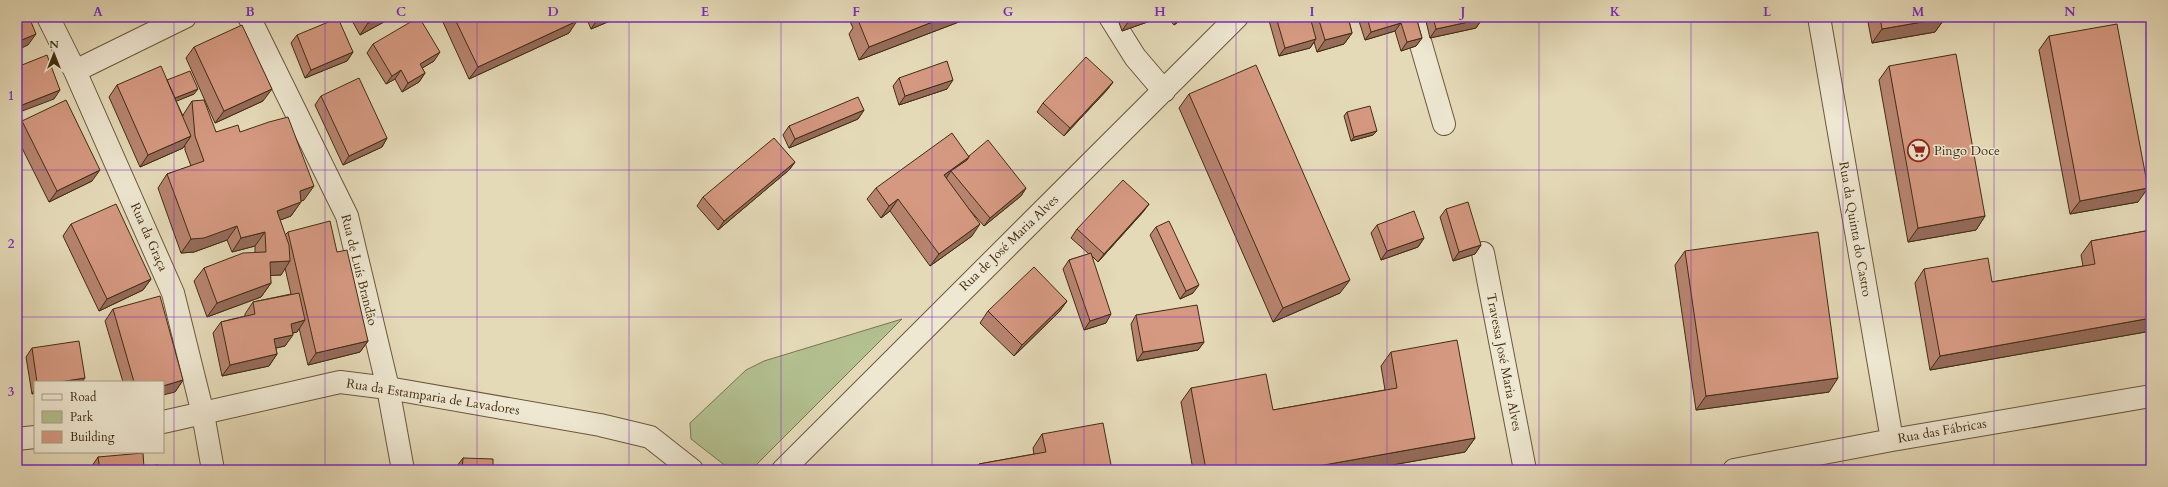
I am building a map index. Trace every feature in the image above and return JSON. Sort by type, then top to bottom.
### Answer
[{"type":"street","name":"Rua da Graça","points":[[48,17],[75,71],[173,293],[203,414],[213,470]]},
{"type":"street","points":[[75,71],[185,17]]},
{"type":"street","name":"Rua de Luís Brandão","points":[[249,17],[347,216],[388,388],[403,470]]},
{"type":"street","points":[[1110,17],[1135,57],[1164,91]]},
{"type":"street","name":"Rua de José Maria Alves","points":[[782,470],[960,291],[1164,91],[1237,17]]},
{"type":"street","points":[[1413,17],[1444,124]]},
{"type":"street","name":"Rua da Quinta do Castro","points":[[1819,17],[1892,440]]},
{"type":"street","name":"Travessa José Maria Alves","points":[[1483,253],[1525,470]]},
{"type":"street","name":"Rua da Estamparia de Lavadores","points":[[164,422],[340,382],[388,388],[600,425],[650,437],[692,470]]},
{"type":"street","name":"Rua das Fábricas","points":[[1734,470],[1892,440],[2151,396]]},
{"type":"street","points":[[17,439],[34,437]]},
{"type":"green space","points":[[902,319],[754,467],[740,470],[727,467],[691,439],[690,423],[746,370],[764,361]]},
{"type":"building","points":[[17,17],[29,17],[36,34],[17,42]]},
{"type":"building","points":[[365,17],[380,17],[368,23]]},
{"type":"building","points":[[419,17],[440,52],[420,64],[425,73],[408,83],[401,70],[392,76],[373,44]]},
{"type":"building","points":[[454,17],[576,17],[577,21],[478,67]]},
{"type":"building","points":[[596,17],[605,17],[597,20]]},
{"type":"building","points":[[863,17],[945,17],[869,47],[858,20],[864,18]]},
{"type":"building","points":[[1126,17],[1143,17],[1128,22]]},
{"type":"building","points":[[1276,17],[1310,17],[1316,39],[1285,48]]},
{"type":"building","points":[[1318,17],[1348,17],[1352,33],[1325,40]]},
{"type":"building","points":[[1367,17],[1416,17],[1422,38],[1407,42],[1401,23],[1371,32]]},
{"type":"building","points":[[1433,17],[1481,17],[1482,19],[1436,29]]},
{"type":"building","points":[[1880,17],[1945,17],[1945,18],[1882,29]]},
{"type":"building","points":[[338,18],[353,52],[311,70],[297,35]]},
{"type":"building","points":[[2117,24],[2148,188],[2080,201],[2049,36]]},
{"type":"building","points":[[242,25],[272,89],[224,111],[194,47]]},
{"type":"building","points":[[1956,54],[1985,216],[1918,228],[1889,66]]},
{"type":"building","points":[[47,55],[60,90],[17,107],[17,67]]},
{"type":"building","points":[[1086,57],[1113,82],[1070,128],[1043,103]]},
{"type":"building","points":[[947,61],[953,80],[905,96],[899,78]]},
{"type":"building","points":[[1256,65],[1350,280],[1283,308],[1189,94]]},
{"type":"building","points":[[161,66],[191,136],[148,155],[117,85]]},
{"type":"building","points":[[190,71],[198,89],[175,98],[167,80]]},
{"type":"building","points":[[359,78],[387,138],[349,156],[321,96]]},
{"type":"building","points":[[858,97],[864,110],[795,139],[789,126]]},
{"type":"building","points":[[66,100],[100,170],[57,191],[22,121]]},
{"type":"building","points":[[204,100],[216,132],[238,125],[240,132],[288,117],[314,186],[300,191],[301,202],[277,211],[289,245],[290,261],[270,262],[271,283],[217,303],[204,268],[243,253],[266,252],[265,232],[241,238],[237,226],[204,238],[191,239],[167,174],[204,161],[195,136],[192,101]]},
{"type":"building","points":[[1370,106],[1377,131],[1354,137],[1347,112]]},
{"type":"building","points":[[952,133],[969,157],[944,175],[980,224],[939,254],[898,199],[889,206],[876,188]]},
{"type":"building","points":[[774,138],[795,162],[724,221],[703,197]]},
{"type":"building","points":[[988,140],[1026,188],[990,218],[951,171],[967,160],[969,156]]},
{"type":"building","points":[[1123,180],[1149,204],[1104,254],[1077,229]]},
{"type":"building","points":[[1468,202],[1481,245],[1459,252],[1446,209]]},
{"type":"building","points":[[116,204],[151,279],[107,299],[71,224]]},
{"type":"building","points":[[1414,211],[1424,238],[1387,251],[1377,225]]},
{"type":"building","points":[[330,221],[337,252],[347,250],[368,341],[316,353],[288,232]]},
{"type":"building","points":[[1169,221],[1199,285],[1186,291],[1156,227]]},
{"type":"building","points":[[2151,230],[2151,318],[1940,356],[1924,269],[1988,258],[1992,282],[2095,264],[2091,241]]},
{"type":"building","points":[[1818,232],[1838,378],[1706,396],[1685,251]]},
{"type":"building","points":[[1091,253],[1111,314],[1090,321],[1069,260]]},
{"type":"building","points":[[1034,267],[1067,301],[1022,345],[988,311]]},
{"type":"building","points":[[299,293],[305,320],[291,324],[293,335],[274,339],[277,354],[230,365],[221,322],[255,314],[253,302]]},
{"type":"building","points":[[160,296],[183,380],[164,386],[164,381],[134,381],[113,309]]},
{"type":"building","points":[[1197,305],[1204,342],[1143,352],[1136,315]]},
{"type":"building","points":[[1457,340],[1475,438],[1296,470],[1206,470],[1191,388],[1266,374],[1273,410],[1397,388],[1391,352]]},
{"type":"building","points":[[79,341],[85,378],[66,381],[37,381],[32,348]]},
{"type":"building","points":[[1103,423],[1112,470],[980,470],[979,464],[1046,452],[1042,434]]},
{"type":"building","points":[[143,453],[144,467],[158,465],[158,470],[100,470],[98,457]]},
{"type":"building","points":[[463,458],[493,459],[493,470],[462,470]]},
{"type":"place","name":"Pingo Doce","points":[[1919,151]]}]
